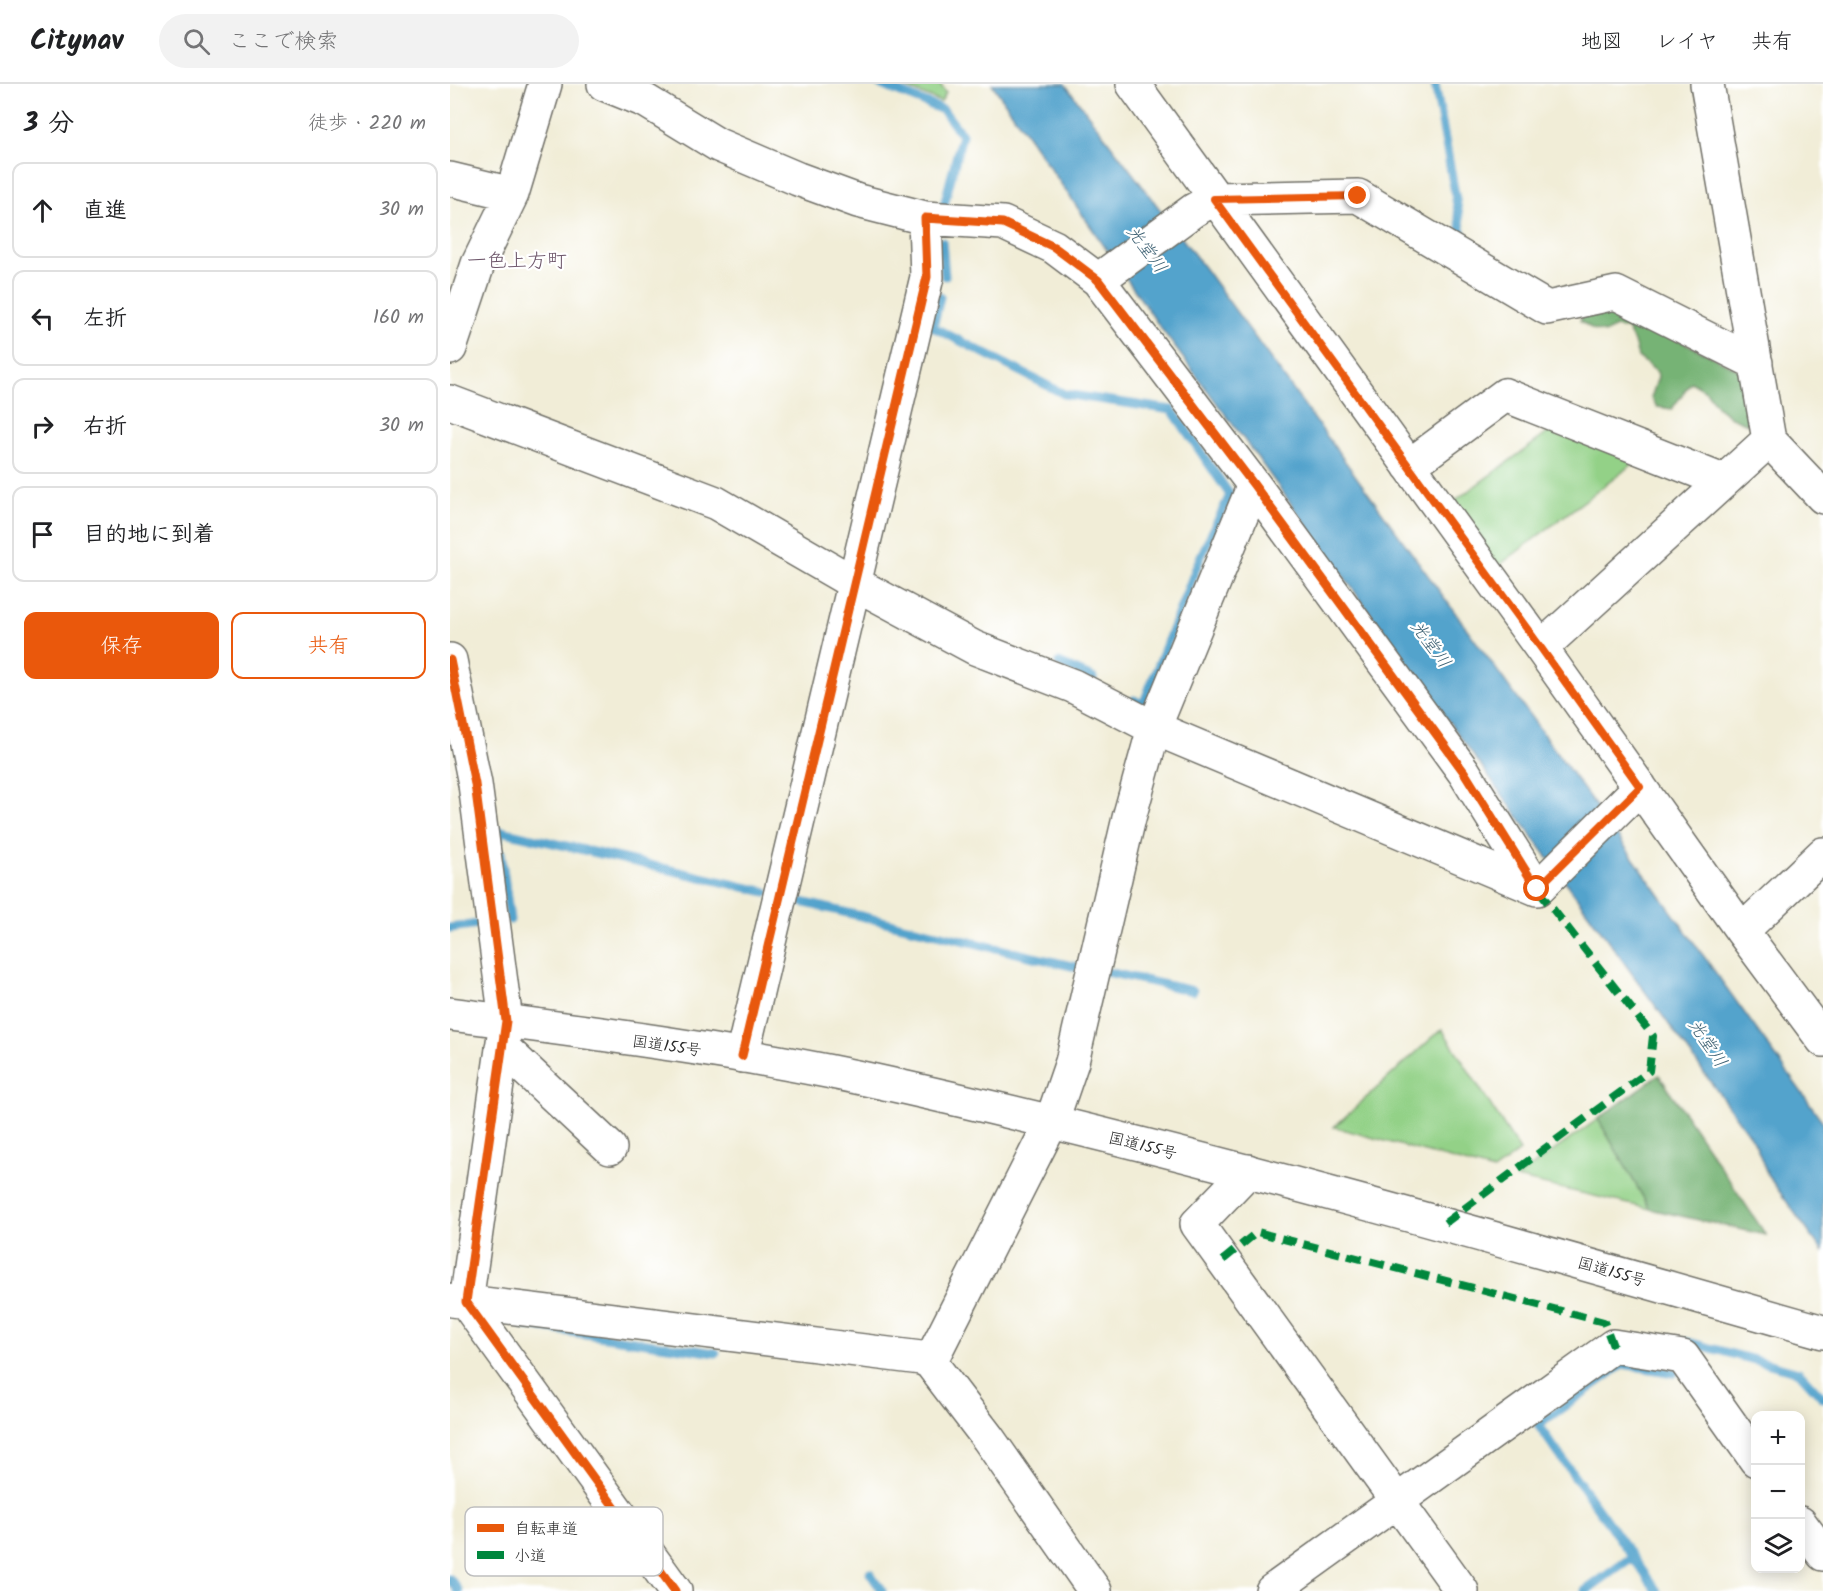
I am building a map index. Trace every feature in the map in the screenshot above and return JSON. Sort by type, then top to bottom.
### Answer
[{"type":"main road","points":[[450,348],[478,264],[512,194],[545,84]]},
{"type":"main road","points":[[604,84],[646,101],[718,145],[798,179],[858,201],[925,218],[1003,223],[1054,247],[1101,278],[1464,772],[1540,886]]},
{"type":"main road","points":[[1133,84],[1204,205],[1408,466],[1541,648],[1633,793],[1742,931],[1823,1040]]},
{"type":"main road","points":[[1707,84],[1769,440],[1823,497]]},
{"type":"main road","points":[[450,180],[512,194]]},
{"type":"main road","points":[[1101,278],[1204,205],[1358,196],[1547,308],[1616,294],[1756,363]]},
{"type":"main road","points":[[742,1056],[927,277],[925,218]]},
{"type":"main road","points":[[1408,466],[1505,395],[1723,481]]},
{"type":"main road","points":[[450,402],[716,503],[854,583],[975,648],[1073,686],[1154,728],[1540,886]]},
{"type":"main road","points":[[1541,648],[1769,440]]},
{"type":"main road","points":[[930,1362],[1051,1123],[1072,1062],[1129,818],[1154,728],[1254,485]]},
{"type":"main road","points":[[451,667],[475,784],[504,1034],[458,1301],[612,1507]]},
{"type":"main road","points":[[1540,886],[1633,793]]},
{"type":"main road","points":[[1742,931],[1823,854]]},
{"type":"main road","name":"国道155号","points":[[450,1014],[504,1034],[742,1056],[896,1085],[1248,1171],[1445,1223],[1823,1332]]},
{"type":"main road","points":[[504,1034],[610,1148]]},
{"type":"main road","points":[[1248,1171],[1197,1224],[1462,1591]]},
{"type":"main road","points":[[458,1301],[921,1358],[930,1362],[988,1438],[1095,1591]]},
{"type":"main road","points":[[1272,1591],[1613,1346],[1683,1358],[1751,1454]]},
{"type":"main road","points":[[1805,1530],[1823,1554]]},
{"type":"main road","points":[[663,1575],[675,1591]]},
{"type":"green space","points":[[897,84],[940,84],[946,93],[941,102]]},
{"type":"green space","points":[[1613,307],[1743,372],[1752,418],[1748,424],[1729,416],[1718,407],[1706,391],[1691,382],[1672,409],[1657,407],[1651,398],[1658,377],[1657,372],[1638,357],[1627,329],[1615,327],[1605,333],[1594,330],[1580,321],[1583,313]]},
{"type":"green space","points":[[1553,429],[1637,461],[1497,567],[1449,505]]},
{"type":"green space","points":[[1442,1029],[1520,1151],[1493,1171],[1334,1127]]},
{"type":"green space","points":[[1659,1075],[1766,1235],[1650,1209],[1598,1119]]},
{"type":"green space","points":[[1598,1119],[1650,1209],[1516,1178]]},
{"type":"water","name":"光堂川","points":[[992,84],[1065,84],[1206,270],[1823,1122],[1823,1252],[1768,1176],[1755,1143],[1160,327]]},
{"type":"waterway","points":[[879,84],[943,110],[962,135],[943,209]]},
{"type":"waterway","points":[[1435,84],[1463,238]]},
{"type":"waterway","points":[[942,242],[945,276]]},
{"type":"waterway","points":[[940,297],[933,327],[1064,394],[1172,410],[1230,495],[1200,558],[1143,705],[1134,700]]},
{"type":"waterway","points":[[1059,663],[1093,678]]},
{"type":"waterway","points":[[499,840],[497,830],[766,892]]},
{"type":"waterway","points":[[501,853],[510,920]]},
{"type":"waterway","points":[[793,900],[1080,968]]},
{"type":"waterway","points":[[450,928],[479,924]]},
{"type":"waterway","points":[[1107,972],[1193,991]]},
{"type":"waterway","points":[[523,1325],[716,1353]]},
{"type":"waterway","points":[[1688,1342],[1799,1372],[1823,1398]]},
{"type":"waterway","points":[[1657,1591],[1538,1425],[1623,1364],[1674,1373]]},
{"type":"waterway","points":[[1585,1591],[1632,1557]]},
{"type":"waterway","points":[[870,1573],[882,1591]]},
{"type":"waterway","points":[[450,1579],[459,1591]]},
{"type":"marked path","points":[[1445,1223],[1649,1071],[1653,1036],[1537,889]]},
{"type":"marked path","points":[[1223,1260],[1257,1232],[1604,1322],[1613,1346]]},
{"type":"cycle path","points":[[742,1056],[927,277],[925,218],[1003,223],[1054,247],[1098,280],[1254,485],[1464,772],[1537,889]]},
{"type":"cycle path","points":[[450,660],[475,784],[506,1021],[466,1302],[614,1507]]},
{"type":"cycle path","points":[[663,1574],[675,1591]]},
{"type":"district","name":"一色上方町","points":[[517,260]]},
{"type":"route","points":[[1358,196],[1214,199],[1640,787],[1537,889]]}]
